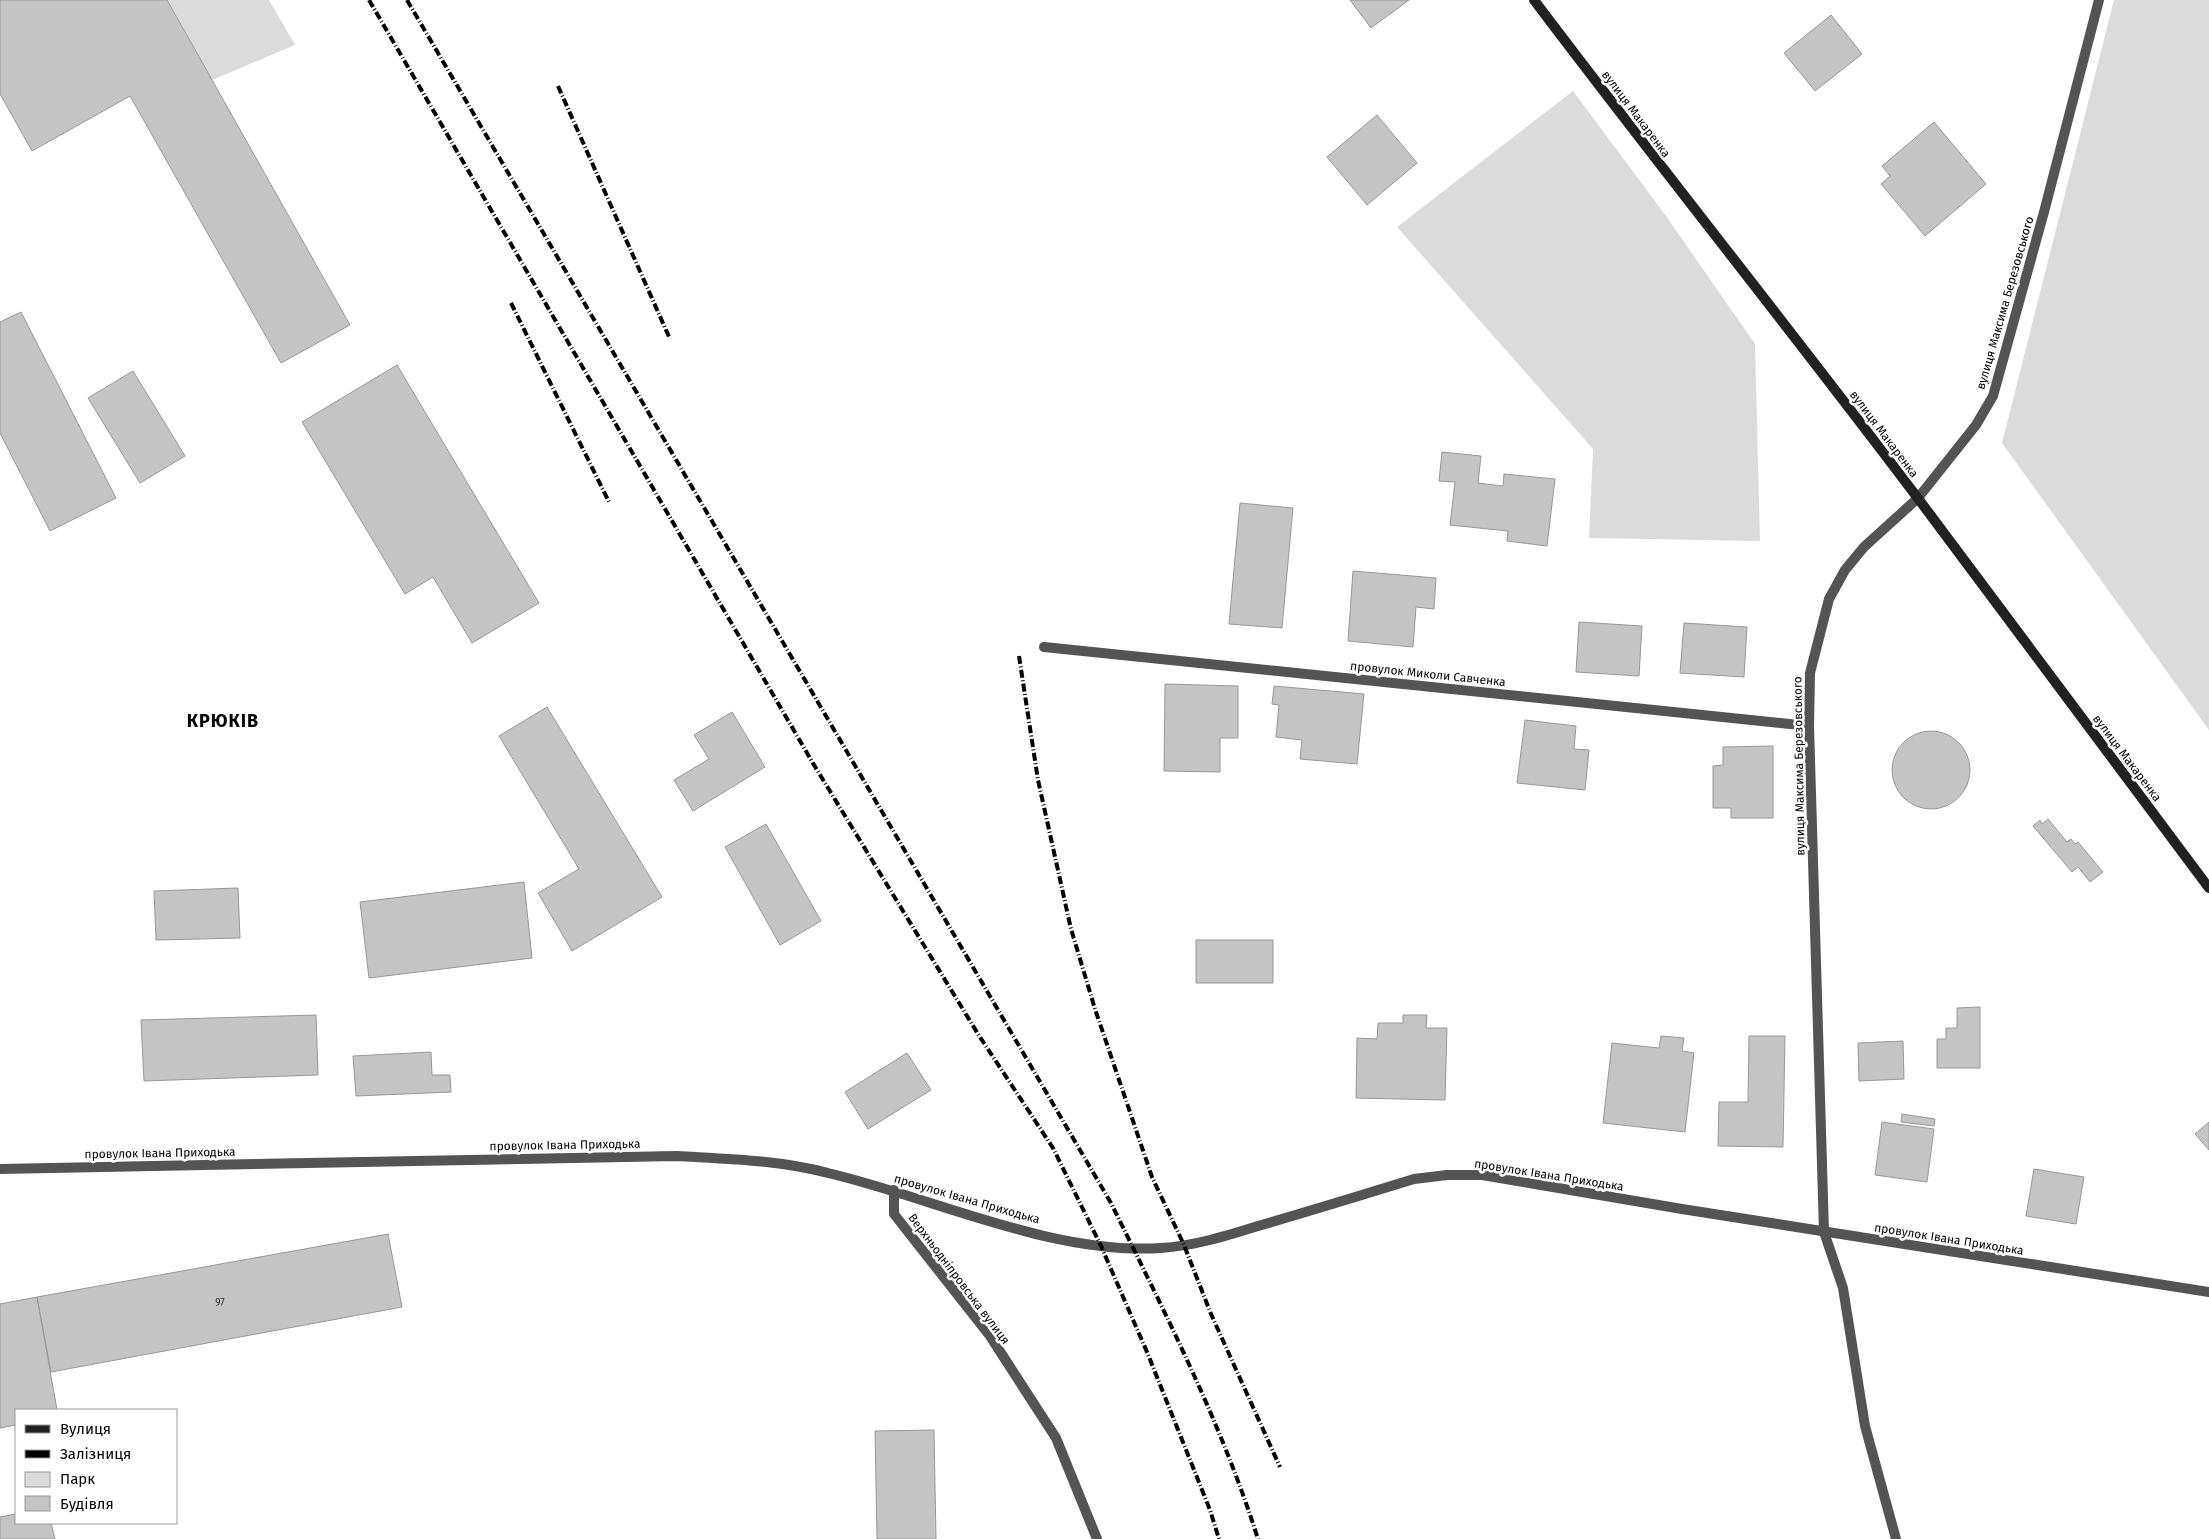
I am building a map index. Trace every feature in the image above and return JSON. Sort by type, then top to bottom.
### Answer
[{"type":"main road","name":"вулиця Макаренка","points":[[1534,0],[1660,166],[1918,498],[2075,712],[2209,888]]},
{"type":"street","name":"вулиця Максима Березовського","points":[[1896,1539],[1865,1426],[1842,1288],[1824,1232],[1809,726],[1810,673],[1829,599],[1845,570],[1864,547],[1918,498],[1976,425],[1993,396],[2044,212],[2099,0]]},
{"type":"street","name":"провулок Миколи Савченка","points":[[1044,647],[1809,726]]},
{"type":"street","name":"провулок Івана Приходька","points":[[0,1169],[677,1156],[790,1164],[894,1190],[1023,1230],[1101,1246],[1133,1248],[1161,1248],[1201,1243],[1414,1179],[1447,1175],[1482,1175],[1824,1232],[2209,1292]]},
{"type":"street","name":"Верхньодніпровська вулиця","points":[[894,1190],[894,1214],[990,1336],[1056,1438],[1097,1539]]},
{"type":"green space","points":[[167,0],[269,0],[295,45],[212,80]]},
{"type":"green space","points":[[2114,0],[2209,0],[2209,730],[2002,443]]},
{"type":"green space","points":[[1573,91],[1666,216],[1755,344],[1760,541],[1589,538],[1593,449],[1397,227]]},
{"type":"building","points":[[0,0],[167,0],[350,325],[281,363],[130,96],[32,151],[0,94]]},
{"type":"building","points":[[1350,0],[1409,0],[1371,28]]},
{"type":"building","points":[[1831,15],[1862,54],[1815,91],[1784,53]]},
{"type":"building","points":[[1377,115],[1417,163],[1367,205],[1327,157]]},
{"type":"building","points":[[1934,122],[1986,184],[1925,236],[1881,184],[1890,176],[1882,166]]},
{"type":"building","points":[[21,312],[116,498],[50,531],[0,433],[0,322]]},
{"type":"building","points":[[397,365],[539,603],[472,643],[433,577],[405,594],[302,422]]},
{"type":"building","points":[[133,371],[185,456],[140,483],[88,398]]},
{"type":"building","points":[[1442,452],[1481,456],[1478,483],[1503,486],[1504,474],[1555,479],[1547,546],[1507,541],[1508,531],[1450,525],[1455,482],[1439,481]]},
{"type":"building","points":[[1240,503],[1293,508],[1282,628],[1229,624]]},
{"type":"building","points":[[1353,571],[1436,578],[1434,609],[1416,607],[1413,647],[1348,641]]},
{"type":"building","points":[[1579,622],[1642,626],[1639,676],[1576,672]]},
{"type":"building","points":[[1684,623],[1747,627],[1744,677],[1680,673]]},
{"type":"building","points":[[1165,684],[1238,686],[1238,738],[1220,738],[1220,772],[1164,771]]},
{"type":"building","points":[[1274,686],[1364,694],[1357,764],[1300,759],[1302,740],[1276,737],[1279,705],[1272,704]]},
{"type":"building","points":[[547,707],[662,897],[572,951],[538,893],[579,869],[499,736]]},
{"type":"building","points":[[732,712],[765,767],[693,811],[674,780],[709,759],[694,735]]},
{"type":"building","points":[[1525,720],[1576,726],[1574,749],[1589,750],[1585,790],[1517,783]]},
{"type":"building","points":[[1923,731],[1939,731],[1953,737],[1964,748],[1970,762],[1970,778],[1964,792],[1953,803],[1939,809],[1923,809],[1909,803],[1898,792],[1892,778],[1892,762],[1898,748],[1909,737]]},
{"type":"building","points":[[1773,746],[1773,818],[1731,818],[1731,808],[1713,808],[1713,766],[1723,765],[1723,747]]},
{"type":"building","points":[[2048,819],[2067,842],[2071,839],[2075,844],[2078,842],[2103,872],[2090,882],[2078,867],[2072,872],[2033,826],[2040,820],[2042,824]]},
{"type":"building","points":[[766,824],[821,921],[780,945],[725,847]]},
{"type":"building","points":[[524,882],[532,958],[369,978],[360,902]]},
{"type":"building","points":[[238,888],[240,938],[156,940],[154,891]]},
{"type":"building","points":[[1196,940],[1273,940],[1273,983],[1196,983]]},
{"type":"building","points":[[1980,1007],[1980,1068],[1937,1068],[1937,1039],[1946,1039],[1946,1028],[1957,1028],[1957,1008]]},
{"type":"building","points":[[316,1015],[318,1075],[144,1081],[141,1020]]},
{"type":"building","points":[[1403,1015],[1427,1015],[1426,1028],[1447,1028],[1445,1100],[1356,1098],[1357,1038],[1377,1039],[1378,1023],[1403,1023]]},
{"type":"building","points":[[1661,1036],[1684,1038],[1682,1051],[1694,1053],[1685,1132],[1603,1123],[1612,1043],[1659,1048]]},
{"type":"building","points":[[1749,1036],[1785,1036],[1783,1147],[1718,1146],[1719,1102],[1748,1102]]},
{"type":"building","points":[[1903,1041],[1904,1079],[1859,1081],[1858,1043]]},
{"type":"building","points":[[431,1052],[432,1075],[450,1075],[451,1092],[356,1096],[353,1056]]},
{"type":"building","points":[[907,1053],[931,1090],[868,1129],[845,1092]]},
{"type":"building","points":[[1902,1114],[1935,1119],[1934,1126],[1901,1122]]},
{"type":"building","points":[[1882,1122],[1934,1129],[1927,1182],[1875,1175]]},
{"type":"building","points":[[2209,1122],[2209,1150],[2195,1134]]},
{"type":"building","points":[[2034,1169],[2084,1177],[2076,1224],[2026,1216]]},
{"type":"building","points":[[388,1234],[402,1307],[51,1372],[37,1297]]},
{"type":"building","points":[[37,1297],[57,1409],[15,1409],[15,1425],[0,1428],[0,1304]]},
{"type":"building","points":[[934,1430],[936,1539],[877,1539],[875,1431]]},
{"type":"building","points":[[15,1514],[15,1524],[51,1524],[55,1539],[0,1539],[0,1517]]},
{"type":"railway","points":[[369,0],[814,765],[978,1034],[1053,1148],[1101,1246],[1147,1352],[1210,1510],[1219,1539]]},
{"type":"railway","points":[[407,0],[1111,1203],[1191,1368],[1227,1453],[1258,1539]]},
{"type":"railway","points":[[558,86],[670,339]]},
{"type":"railway","points":[[511,303],[609,502]]},
{"type":"railway","points":[[1019,656],[1038,780],[1071,929],[1095,1009],[1152,1177],[1184,1245],[1211,1314],[1280,1467]]},
{"type":"district","name":"КРЮКІВ","points":[[223,721]]}]
